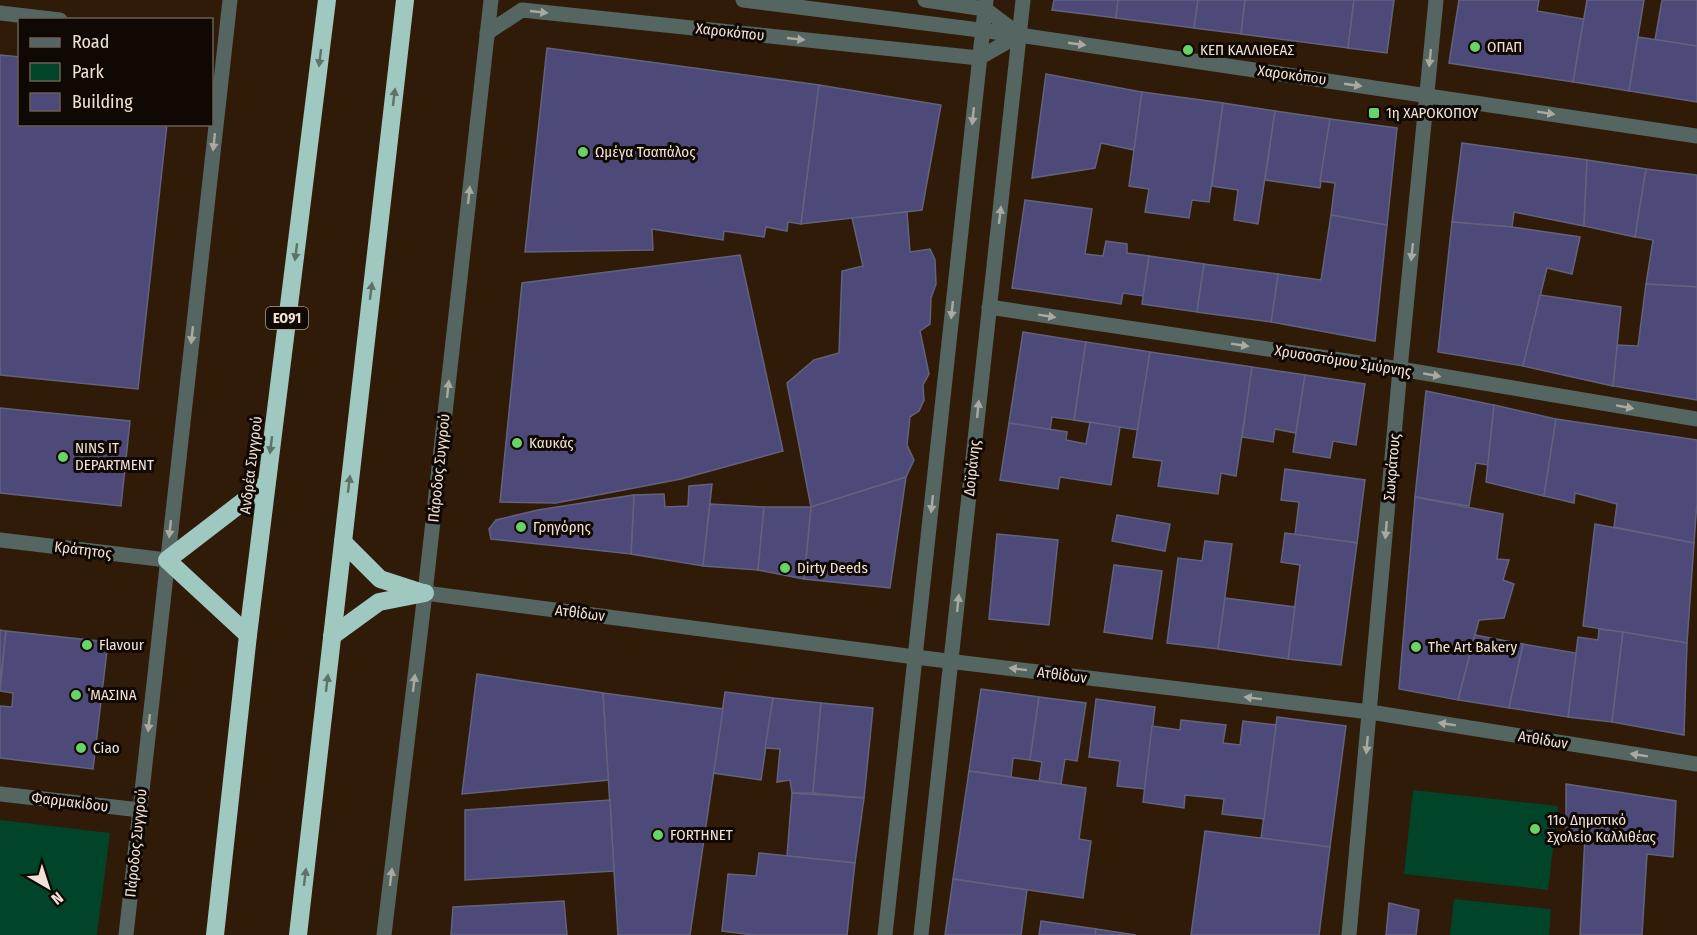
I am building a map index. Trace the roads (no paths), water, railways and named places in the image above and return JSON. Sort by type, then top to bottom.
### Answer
[{"type":"highway","name":"Ανδρέα Συγγρού","points":[[216,935],[248,635],[327,0]]},
{"type":"highway","points":[[298,935],[405,0]]},
{"type":"highway","points":[[248,635],[167,560],[266,484]]},
{"type":"highway","points":[[343,543],[380,579],[425,593]]},
{"type":"highway","points":[[332,636],[379,602],[425,593]]},
{"type":"street","name":"Πάροδος Συγγρού","points":[[213,96],[219,35],[230,0]]},
{"type":"street","name":"Πάροδος Συγγρού","points":[[384,935],[425,593],[490,0]]},
{"type":"street","name":"Χαροκόπου","points":[[743,0],[1019,35],[1697,136]]},
{"type":"street","points":[[925,0],[985,4],[1019,35],[979,58]]},
{"type":"street","name":"Δοϊράνης","points":[[921,935],[1023,0]]},
{"type":"street","name":"Σωκράτους","points":[[1349,935],[1436,0]]},
{"type":"street","points":[[885,935],[985,4]]},
{"type":"street","name":"Χαροκόπου","points":[[487,33],[522,10],[979,58]]},
{"type":"street","points":[[0,14],[40,18]]},
{"type":"street","name":"Πάροδος Συγγρού","points":[[126,935],[167,560],[210,126]]},
{"type":"street","name":"Χρυσοστόμου Σμύρνης","points":[[989,307],[1400,369],[1697,419]]},
{"type":"street","name":"Κράτητος","points":[[0,540],[167,560]]},
{"type":"street","name":"Ατθίδων","points":[[425,593],[915,657],[1370,712],[1697,764]]},
{"type":"street","name":"Φαρμακίδου","points":[[0,794],[140,810]]},
{"type":"place","name":"ΟΠΑΠ","points":[[1475,47]]},
{"type":"place","name":"ΚΕΠ ΚΑΛΛΙΘΕΑΣ","points":[[1188,50]]},
{"type":"place","name":"1η ΧΑΡΟΚΟΠΟΥ","points":[[1374,113]]},
{"type":"place","name":"Ωμέγα Τσαπάλος","points":[[583,152]]},
{"type":"place","name":"Καυκάς","points":[[517,443]]},
{"type":"place","name":"NINS IT DEPARTMENT","points":[[63,457]]},
{"type":"place","name":"Γρηγόρης","points":[[521,527]]},
{"type":"place","name":"Dirty Deeds","points":[[785,568]]},
{"type":"place","name":"Flavour","points":[[87,645]]},
{"type":"place","name":"The Art Bakery","points":[[1416,647]]},
{"type":"place","name":"΄ΜΑΣΙΝΑ","points":[[76,695]]},
{"type":"place","name":"Ciao","points":[[81,748]]},
{"type":"place","name":"11ο Δημοτικό Σχολείο Καλλιθέας","points":[[1535,829]]},
{"type":"place","name":"FORTHNET","points":[[658,835]]}]
